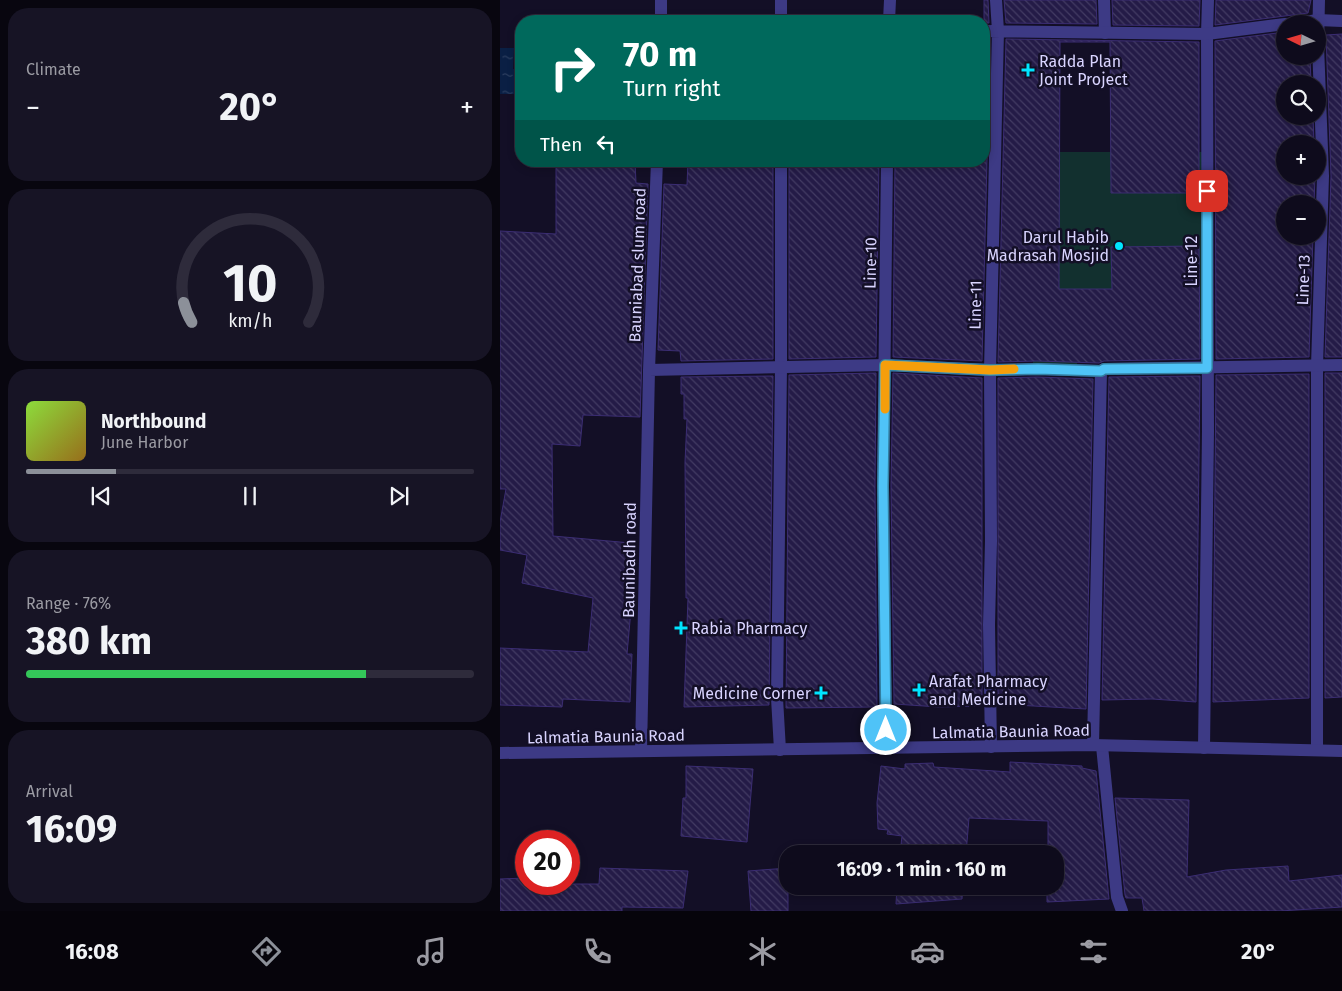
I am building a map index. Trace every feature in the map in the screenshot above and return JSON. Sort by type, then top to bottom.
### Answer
[{"type":"street","points":[[661,0],[661,15]]},
{"type":"street","points":[[781,0],[781,15]]},
{"type":"street","points":[[890,0],[890,15]]},
{"type":"street","name":"Line-11","points":[[991,747],[989,624],[991,540],[990,370],[998,31],[996,0]]},
{"type":"street","points":[[1104,0],[1105,33]]},
{"type":"street","name":"Line-12","points":[[1204,748],[1208,431],[1208,0]]},
{"type":"street","name":"Line-13","points":[[1318,0],[1318,15]]},
{"type":"street","points":[[1326,20],[1342,21]]},
{"type":"street","points":[[990,31],[1207,34],[1276,25]]},
{"type":"street","name":"Line-13","points":[[1317,750],[1317,366],[1322,176],[1319,65]]},
{"type":"street","name":"Bauniabad slum road","points":[[649,370],[657,167]]},
{"type":"street","points":[[780,750],[777,698],[781,367],[781,167]]},
{"type":"street","name":"Line-10","points":[[886,749],[883,486],[887,167]]},
{"type":"street","points":[[649,370],[885,365],[990,370],[1101,371],[1104,369],[1342,365]]},
{"type":"street","name":"Baunibadh road","points":[[642,751],[649,370]]},
{"type":"street","points":[[1101,371],[1098,746],[1117,897],[1122,911]]},
{"type":"street","name":"Lalmatia Baunia Road","points":[[500,753],[1098,746],[1342,750]]},
{"type":"green space","name":"Darul Habib Madrasah Mosjid","points":[[1033,152],[1204,152],[1205,339],[1077,339],[1077,366],[1033,367]]},
{"type":"water","points":[[500,48],[514,48],[515,94],[500,94]]},
{"type":"building","points":[[984,0],[988,0],[989,15],[984,15]]},
{"type":"building","points":[[1004,0],[1096,0],[1097,24],[1006,23]]},
{"type":"building","points":[[1112,0],[1200,0],[1199,26],[1113,25]]},
{"type":"building","points":[[1216,0],[1311,0],[1308,13],[1276,15],[1276,17],[1215,25]]},
{"type":"building","points":[[1276,33],[1276,65],[1310,65],[1311,75],[1276,75],[1276,125],[1313,125],[1314,135],[1276,135],[1276,185],[1315,185],[1314,195],[1276,195],[1276,245],[1313,245],[1309,357],[1216,359],[1215,41]]},
{"type":"building","points":[[1342,34],[1342,357],[1325,357],[1331,176],[1326,35]]},
{"type":"building","points":[[1006,39],[1199,42],[1199,193],[1111,193],[1110,42],[1060,42],[1059,289],[1112,289],[1111,247],[1199,246],[1200,359],[1104,361],[1099,363],[998,362]]},
{"type":"building","points":[[556,167],[635,167],[636,183],[648,184],[640,417],[583,415],[580,446],[552,444],[553,536],[631,543],[627,587],[633,588],[627,654],[632,654],[630,702],[563,699],[562,707],[500,705],[500,648],[588,652],[593,598],[522,583],[527,555],[500,550],[500,522],[506,489],[500,489],[500,231],[556,234]]},
{"type":"building","points":[[688,167],[773,167],[773,359],[681,361],[680,351],[658,350],[664,184],[687,185]]},
{"type":"building","points":[[789,167],[879,167],[876,357],[789,359]]},
{"type":"building","points":[[895,167],[987,167],[982,361],[893,357]]},
{"type":"building","points":[[876,373],[877,707],[786,708],[789,375]]},
{"type":"building","points":[[893,373],[982,378],[982,703],[980,702],[980,706],[939,707],[894,704],[891,486]]},
{"type":"building","points":[[1325,373],[1342,373],[1342,697],[1325,698]]},
{"type":"building","points":[[1309,374],[1309,698],[1213,702],[1216,375]]},
{"type":"building","points":[[773,376],[769,705],[684,707],[688,598],[686,598],[685,462],[687,419],[684,419],[684,394],[681,394],[681,377]]},
{"type":"building","points":[[1200,376],[1196,702],[1152,699],[1102,700],[1109,377]]},
{"type":"building","points":[[998,378],[1093,379],[1086,709],[998,704]]},
{"type":"building","points":[[1010,762],[1082,766],[1082,768],[1096,771],[1109,899],[1047,902],[1047,895],[1064,895],[1064,845],[1048,845],[1048,821],[969,818],[967,845],[901,845],[902,836],[887,834],[888,830],[878,829],[877,803],[881,766],[905,769],[905,764],[933,763],[934,767],[1010,772]]},
{"type":"building","points":[[686,766],[753,769],[747,842],[681,836],[683,798],[686,798]]},
{"type":"building","points":[[1115,798],[1189,800],[1187,877],[1226,870],[1288,866],[1289,881],[1342,875],[1342,907],[1280,911],[1144,911],[1142,898],[1126,898],[1125,895]]},
{"type":"building","points":[[600,868],[688,871],[683,908],[622,907],[622,911],[500,911],[500,879],[515,878],[515,895],[580,895],[580,884],[599,884]]},
{"type":"building","points":[[779,869],[779,895],[788,895],[788,911],[751,911],[748,871]]},
{"type":"building","points":[[896,895],[962,895],[962,899],[896,904]]},
{"type":"slow traffic","points":[[885,409],[885,365],[990,370],[1014,369]]},
{"type":"place","name":"Radda Plan Joint Project","points":[[1028,70]]},
{"type":"place","name":"Darul Habib Madrasah Mosjid","points":[[1119,246]]},
{"type":"place","name":"Rabia Pharmacy","points":[[681,628]]},
{"type":"place","name":"Arafat Pharmacy and Medicine","points":[[919,690]]},
{"type":"place","name":"Medicine Corner","points":[[821,693]]},
{"type":"route","points":[[886,730],[883,486],[885,365],[990,370],[1101,371],[1104,369],[1207,368],[1207,191]]}]
